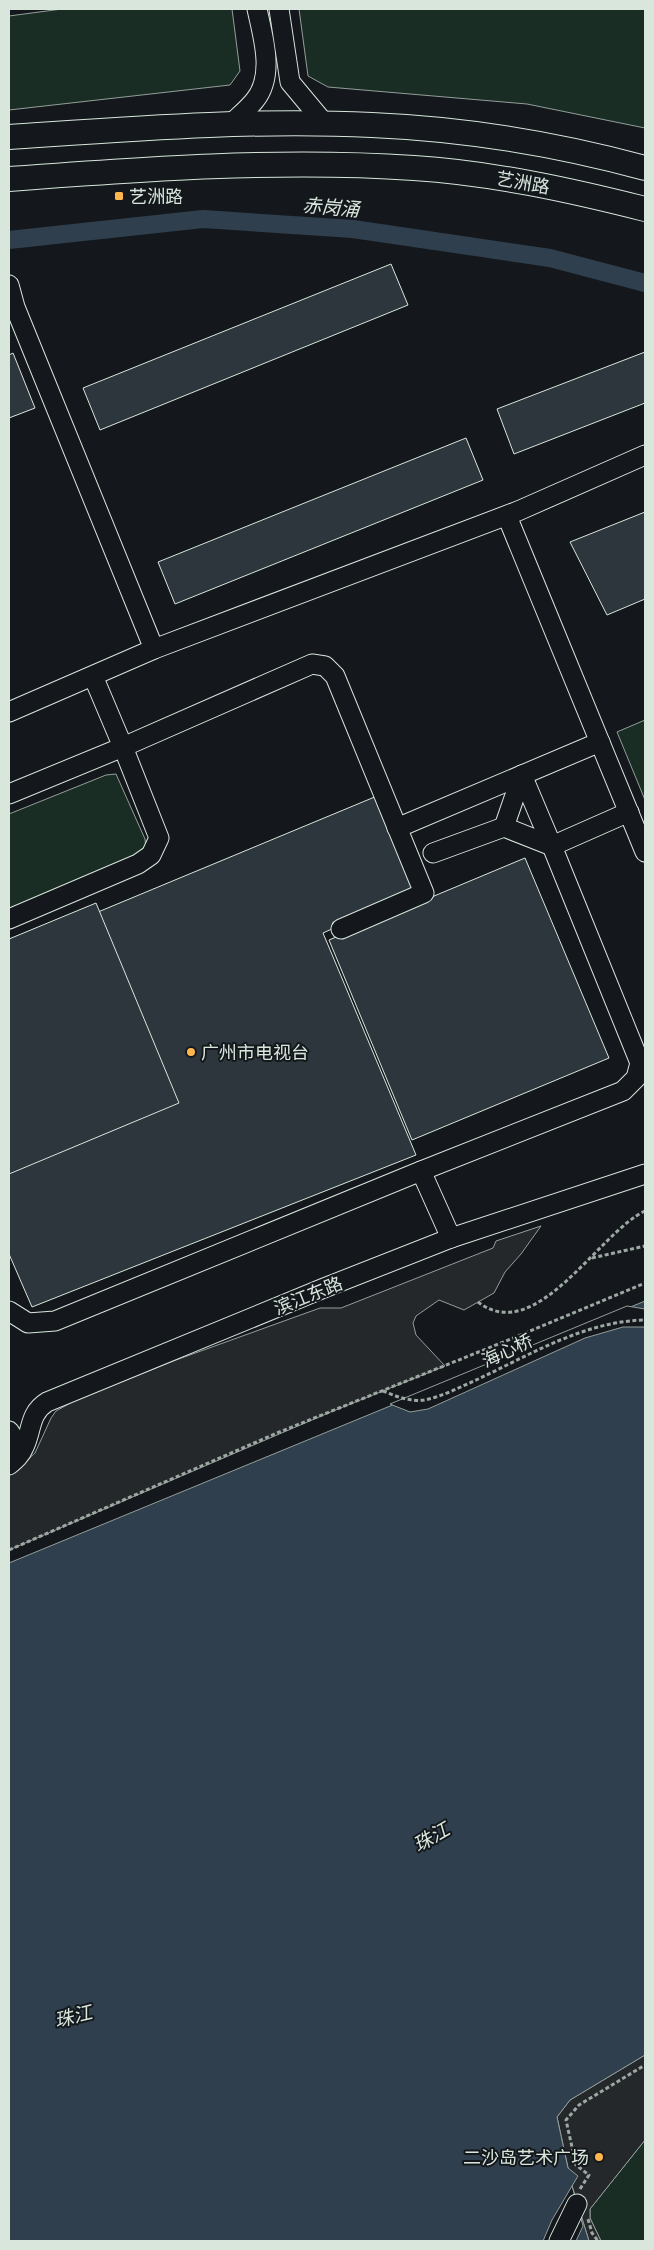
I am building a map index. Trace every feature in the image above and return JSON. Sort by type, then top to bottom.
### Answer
[{"type":"main road","points":[[9,137],[230,126],[373,125],[490,136],[619,161],[645,168]]},
{"type":"main road","name":"艺洲路","points":[[9,179],[242,165],[303,164],[416,168],[490,176],[584,194],[645,209]]},
{"type":"street","points":[[230,126],[256,100],[263,86],[266,72],[265,52],[258,9]]},
{"type":"street","points":[[279,9],[290,82],[325,124]]},
{"type":"street","points":[[9,286],[15,307],[154,649]]},
{"type":"street","points":[[9,712],[154,649],[506,516],[645,455]]},
{"type":"street","points":[[506,516],[645,852]]},
{"type":"street","points":[[9,794],[123,747],[312,664],[325,666],[335,676],[424,893],[341,929]]},
{"type":"street","points":[[9,919],[138,864],[151,855],[159,838],[93,676]]},
{"type":"street","points":[[397,828],[600,742]]},
{"type":"street","points":[[504,827],[522,775]]},
{"type":"street","points":[[9,1311],[28,1323],[55,1320],[420,1171],[623,1091],[636,1078],[640,1063],[522,775]]},
{"type":"street","points":[[433,853],[504,827],[552,846],[629,812]]},
{"type":"street","points":[[420,1171],[451,1238]]},
{"type":"street","name":"滨江东路","points":[[11,1463],[24,1448],[33,1416],[47,1402],[451,1238],[645,1174]]},
{"type":"street","points":[[9,1431],[14,1438],[17,1448],[17,1454],[11,1463]]},
{"type":"street","points":[[559,2241],[582,2205]]},
{"type":"path","points":[[478,1302],[487,1309],[499,1313],[530,1307],[548,1296],[591,1258],[615,1233],[645,1211]]},
{"type":"path","points":[[591,1258],[645,1246]]},
{"type":"path","points":[[9,1550],[277,1433],[645,1283]]},
{"type":"path","name":"海心桥","points":[[383,1391],[401,1398],[422,1400],[443,1394],[554,1343],[594,1328],[626,1320],[645,1320]]},
{"type":"path","points":[[598,2241],[592,2233],[579,2190],[589,2175],[576,2165],[566,2120],[579,2105],[645,2065]]},
{"type":"green space","points":[[62,9],[232,9],[240,71],[230,85],[9,110],[9,16]]},
{"type":"green space","points":[[299,9],[645,9],[645,128],[527,104],[328,87],[308,76]]},
{"type":"green space","points":[[645,720],[645,800],[617,732]]},
{"type":"green space","points":[[116,774],[145,839],[146,849],[143,855],[9,910],[9,814],[106,775]]},
{"type":"green space","points":[[645,2140],[645,2241],[601,2241],[590,2218],[590,2209]]},
{"type":"shaded area","points":[[541,1226],[521,1254],[505,1272],[494,1293],[464,1310],[439,1300],[416,1316],[413,1323],[416,1335],[445,1366],[333,1411],[9,1550],[9,1476],[35,1453],[56,1411],[74,1401],[176,1360],[320,1308],[341,1308],[493,1248],[496,1241]]},
{"type":"shaded area","name":"二沙岛艺术广场","points":[[645,2055],[645,2140],[590,2209],[590,2218],[601,2241],[589,2241],[572,2186],[557,2117],[570,2100]]},
{"type":"water","name":"珠江","points":[[645,1301],[645,2055],[570,2100],[557,2117],[568,2168],[578,2176],[572,2186],[589,2241],[9,2241],[9,1563]]},
{"type":"pier","points":[[627,1306],[645,1309],[645,1327],[623,1327],[585,1338],[428,1409],[410,1412],[390,1404]]},
{"type":"pier","points":[[572,2186],[583,2226],[576,2241],[543,2241],[552,2220]]},
{"type":"building","points":[[391,264],[408,305],[100,430],[83,388]]},
{"type":"building","points":[[645,352],[645,403],[514,454],[497,409]]},
{"type":"building","points":[[13,353],[35,408],[9,418],[9,355]]},
{"type":"building","points":[[466,438],[483,480],[175,604],[158,562]]},
{"type":"building","points":[[645,512],[645,599],[607,615],[570,542]]},
{"type":"building","name":"广州市电视台","points":[[377,796],[417,890],[323,933],[416,1155],[32,1307],[9,1254],[9,949]]},
{"type":"building","points":[[525,858],[609,1058],[412,1140],[329,940]]},
{"type":"building","points":[[96,903],[179,1103],[9,1174],[9,939]]},
{"type":"waterway","name":"赤岗涌","points":[[9,240],[203,219],[353,229],[550,258],[645,283]]},
{"type":"place","name":"艺洲路","points":[[119,196]]},
{"type":"place","name":"广州市电视台","points":[[191,1052]]},
{"type":"place","name":"二沙岛艺术广场","points":[[599,2157]]}]
